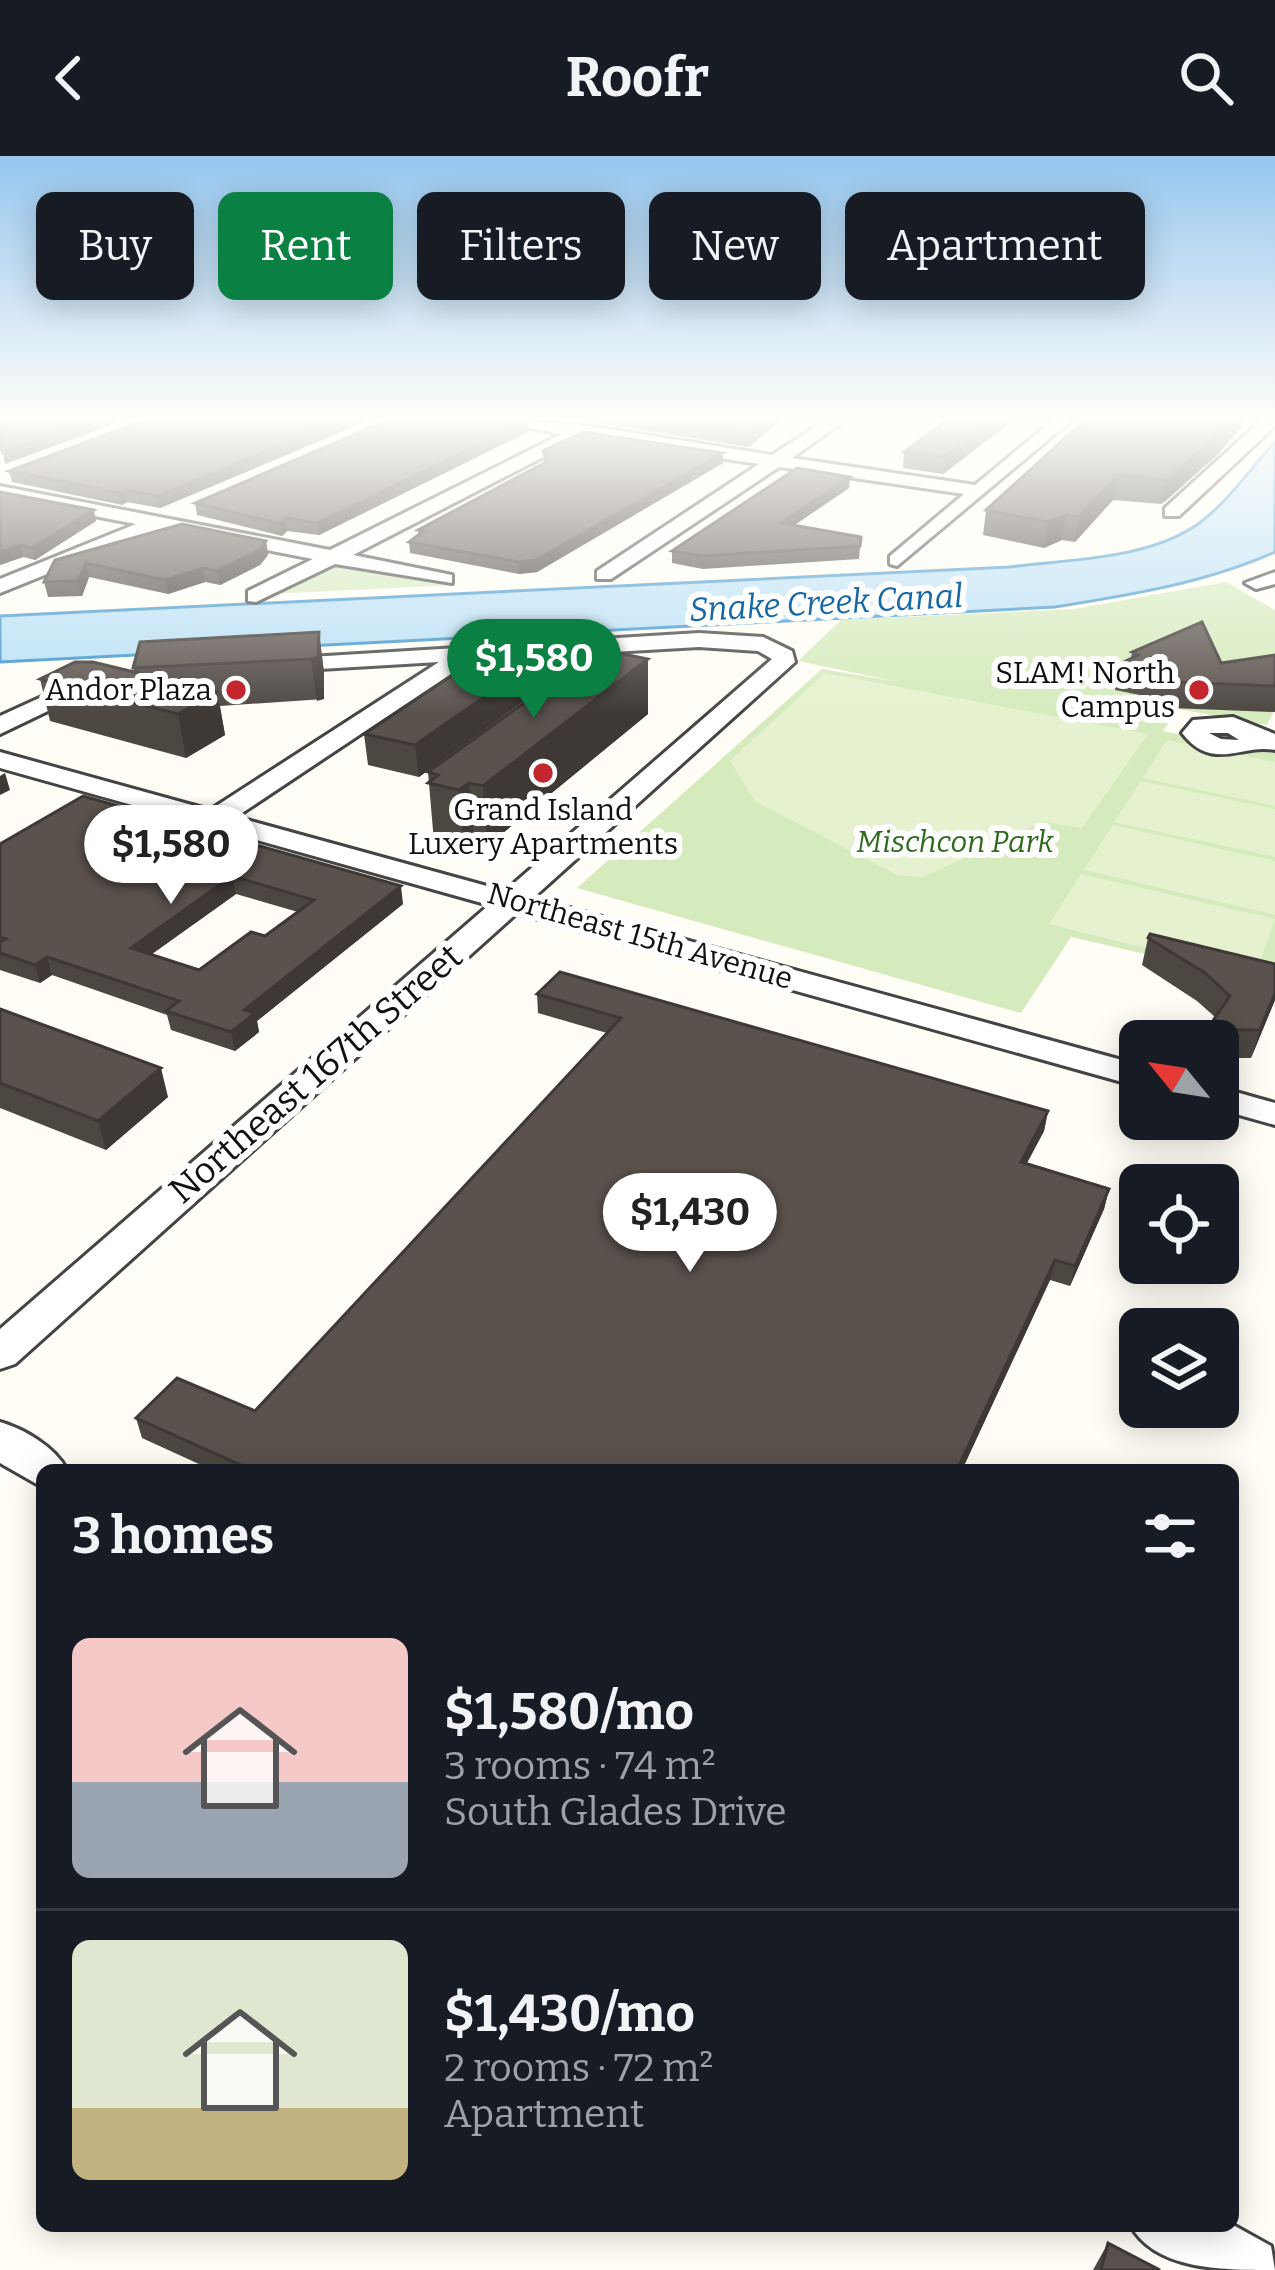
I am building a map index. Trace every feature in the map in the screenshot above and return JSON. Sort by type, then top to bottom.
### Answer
[{"type":"street","points":[[125,517],[446,579]]},
{"type":"street","points":[[0,587],[171,517]]},
{"type":"street","points":[[256,596],[415,517]]},
{"type":"street","points":[[604,574],[690,517]]},
{"type":"street","points":[[897,560],[949,517]]},
{"type":"street","name":"Northeast 167th Street","points":[[0,1352],[783,662],[780,650],[749,642],[699,640],[468,654]]},
{"type":"street","points":[[238,666],[468,654]]},
{"type":"street","points":[[216,818],[468,654]]},
{"type":"street","points":[[0,727],[116,674]]},
{"type":"street","name":"Northeast 15th Avenue","points":[[0,760],[1119,1070]]},
{"type":"street","points":[[1239,1104],[1275,1114]]},
{"type":"street","points":[[0,1439],[36,1464]]},
{"type":"street","points":[[1176,2232],[1247,2270]]},
{"type":"green space","points":[[337,561],[455,585],[270,594]]},
{"type":"green space","name":"Mischcon Park","points":[[1226,582],[1275,610],[1275,709],[1267,725],[1178,709],[1163,731],[1275,752],[1275,984],[1071,937],[1021,1013],[577,888],[822,669],[899,682],[798,661],[841,620],[1074,609]]},
{"type":"green space","points":[[825,673],[1148,734],[1082,828],[1043,822],[923,877],[897,875],[755,801],[730,761]]},
{"type":"green space","points":[[1167,740],[1275,762],[1275,806],[1143,778]]},
{"type":"green space","points":[[1141,781],[1275,809],[1275,857],[1114,822]]},
{"type":"green space","points":[[1113,825],[1275,861],[1275,915],[1084,870]]},
{"type":"green space","points":[[1081,874],[1275,919],[1256,975],[1049,924]]},
{"type":"water","name":"Snake Creek Canal","points":[[1208,517],[1275,517],[1275,552],[1194,580],[1055,607],[0,662],[0,616],[1009,567],[1132,551]]},
{"type":"building","points":[[0,517],[83,517],[32,548],[20,545],[0,552]]},
{"type":"building","points":[[251,517],[330,517],[317,523],[285,518],[281,524]]},
{"type":"building","points":[[443,517],[612,517],[536,560],[519,562],[409,542],[424,531],[418,530]]},
{"type":"building","points":[[724,517],[791,517],[781,523],[861,537],[860,546],[703,556],[672,551]]},
{"type":"building","points":[[1020,517],[1062,517],[1048,522]]},
{"type":"building","points":[[182,524],[266,541],[258,551],[217,571],[203,568],[165,580],[86,563],[78,581],[44,582],[55,560]]},
{"type":"building","points":[[1202,622],[1221,663],[1275,655],[1275,686],[1176,682],[1175,675],[1120,664],[1138,655],[1132,652]]},
{"type":"building","points":[[319,632],[318,657],[311,659],[133,668],[140,642]]},
{"type":"building","points":[[507,639],[552,650],[415,745],[364,734]]},
{"type":"building","points":[[599,649],[648,659],[483,786],[469,783],[459,790],[428,783],[438,775],[428,772]]},
{"type":"building","points":[[75,662],[93,662],[217,692],[178,714],[40,679]]},
{"type":"building","points":[[83,796],[401,886],[244,1010],[255,1013],[231,1032],[166,1011],[179,1001],[47,957],[35,965],[0,953],[0,942],[6,939],[0,937],[0,844]],"holes":[[[232,876],[314,900],[265,936],[251,932],[199,970],[131,948]]]},
{"type":"building","points":[[1150,934],[1275,964],[1275,993],[1260,1030],[1239,1030],[1239,1020],[1214,1019],[1230,996],[1205,973],[1148,938]]},
{"type":"building","points":[[560,972],[1048,1111],[1021,1162],[1109,1189],[1075,1266],[1055,1260],[960,1464],[239,1464],[136,1418],[177,1378],[255,1411],[621,1018],[537,994]]},
{"type":"building","points":[[0,1009],[161,1068],[98,1121],[0,1083]]},
{"type":"building","points":[[1108,2243],[1160,2270],[1101,2270]]},
{"type":"place","name":"Andor Plaza","points":[[236,690]]},
{"type":"place","name":"SLAM! North Campus","points":[[1199,690]]},
{"type":"place","name":"Grand Island Luxery Apartments","points":[[543,773]]}]
